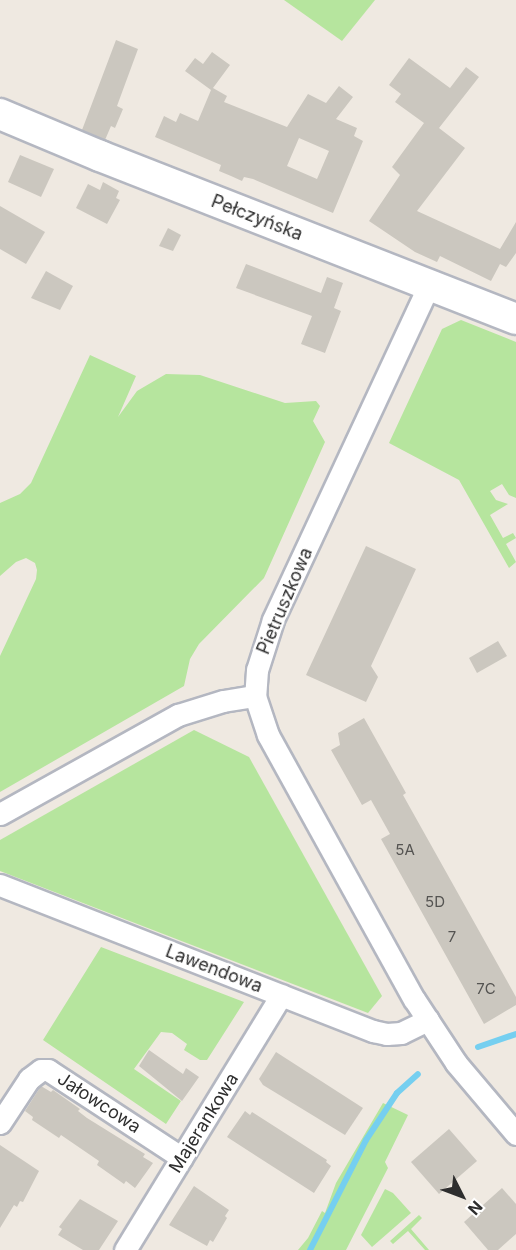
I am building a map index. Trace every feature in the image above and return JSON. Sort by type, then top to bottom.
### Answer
[{"type":"main road","name":"Pełczyńska","points":[[0,114],[100,156],[516,319]]},
{"type":"street","name":"Pietruszkowa","points":[[255,696],[257,670],[273,620],[429,285]]},
{"type":"street","points":[[0,814],[178,715],[223,701],[255,696],[268,735],[428,1020],[456,1063],[516,1134]]},
{"type":"street","name":"Lawendowa","points":[[0,885],[387,1034],[400,1033],[428,1020]]},
{"type":"street","name":"Majerankowa","points":[[125,1250],[281,995]]},
{"type":"street","name":"Jałowcowa","points":[[0,1123],[29,1079],[41,1070],[48,1070],[182,1158]]},
{"type":"green space","points":[[284,0],[375,0],[342,41]]},
{"type":"green space","points":[[461,320],[516,342],[516,498],[509,495],[502,484],[490,491],[496,500],[508,504],[490,515],[503,538],[513,533],[516,538],[506,544],[516,562],[509,568],[459,480],[389,443],[442,329]]},
{"type":"green space","points":[[90,355],[136,376],[118,417],[137,391],[166,374],[200,375],[285,403],[316,401],[320,406],[313,421],[325,442],[264,578],[199,644],[190,659],[184,686],[0,792],[0,656],[36,579],[37,570],[35,563],[26,558],[16,562],[0,576],[0,503],[20,494],[31,483]]},
{"type":"green space","points":[[194,730],[249,757],[382,996],[368,1013],[0,871],[0,840]]},
{"type":"green space","points":[[101,947],[244,1002],[207,1060],[200,1060],[184,1050],[187,1044],[172,1033],[161,1032],[134,1069],[181,1101],[166,1124],[43,1040]]},
{"type":"green space","points":[[383,1103],[408,1115],[385,1162],[388,1168],[346,1250],[298,1250],[308,1238],[322,1211],[325,1213],[336,1183]]},
{"type":"green space","points":[[385,1189],[393,1193],[411,1213],[372,1247],[361,1235]]},
{"type":"green space","points":[[419,1215],[422,1218],[411,1229],[429,1250],[425,1250],[408,1231],[393,1244],[390,1241]]},
{"type":"building","points":[[116,40],[138,49],[117,106],[123,109],[115,128],[111,126],[105,140],[82,130]]},
{"type":"building","points":[[212,52],[230,65],[213,88],[227,96],[224,102],[287,127],[308,94],[326,103],[339,86],[353,97],[336,119],[357,128],[354,136],[363,141],[333,213],[253,179],[244,177],[242,181],[219,171],[221,165],[155,137],[164,116],[176,122],[180,113],[198,121],[211,90],[185,71],[195,58],[203,64]],"holes":[[[299,138],[329,151],[317,179],[287,166]]]},
{"type":"building","points":[[409,58],[450,88],[466,67],[479,77],[439,128],[465,148],[417,211],[500,249],[516,222],[516,253],[506,267],[500,264],[491,281],[440,256],[437,262],[415,252],[369,221],[400,175],[392,167],[424,123],[395,102],[401,94],[389,85]]},
{"type":"building","points":[[20,155],[54,169],[41,197],[8,182]]},
{"type":"building","points":[[103,182],[119,191],[116,198],[120,200],[107,224],[76,208],[88,184],[100,190]]},
{"type":"building","points":[[0,206],[45,232],[26,264],[0,249]]},
{"type":"building","points":[[168,228],[181,235],[173,251],[159,246]]},
{"type":"building","points":[[246,264],[321,293],[327,277],[343,283],[334,308],[341,311],[325,353],[301,344],[312,316],[236,288]]},
{"type":"building","points":[[46,271],[73,286],[60,310],[31,298]]},
{"type":"building","points":[[366,546],[416,569],[371,666],[378,677],[366,702],[306,675]]},
{"type":"building","points":[[498,641],[507,656],[477,673],[469,658]]},
{"type":"building","points":[[364,718],[406,793],[403,795],[516,997],[516,1005],[484,1024],[381,839],[390,834],[371,800],[362,805],[331,750],[340,745],[338,733]]},
{"type":"building","points":[[149,1050],[183,1074],[186,1068],[199,1077],[182,1101],[139,1066]]},
{"type":"building","points":[[276,1052],[363,1108],[345,1135],[263,1085],[259,1079]]},
{"type":"building","points":[[41,1086],[51,1092],[53,1090],[80,1109],[78,1111],[87,1118],[145,1154],[143,1157],[153,1163],[135,1188],[126,1181],[124,1184],[97,1165],[99,1161],[61,1135],[59,1138],[32,1120],[33,1117],[25,1111]]},
{"type":"building","points":[[245,1111],[250,1115],[252,1112],[327,1160],[326,1162],[331,1166],[314,1193],[227,1137]]},
{"type":"building","points":[[449,1129],[477,1161],[439,1194],[411,1162]]},
{"type":"building","points":[[0,1145],[39,1171],[23,1202],[20,1201],[17,1207],[14,1205],[0,1228]]},
{"type":"building","points":[[194,1186],[229,1210],[213,1242],[210,1240],[207,1246],[169,1225]]},
{"type":"building","points":[[502,1188],[516,1204],[516,1234],[498,1250],[488,1250],[464,1222]]},
{"type":"building","points":[[80,1199],[118,1221],[99,1250],[83,1250],[58,1235],[62,1229],[59,1227]]},
{"type":"waterway","points":[[478,1047],[516,1034]]},
{"type":"waterway","points":[[310,1250],[366,1140],[397,1093],[418,1074]]}]
